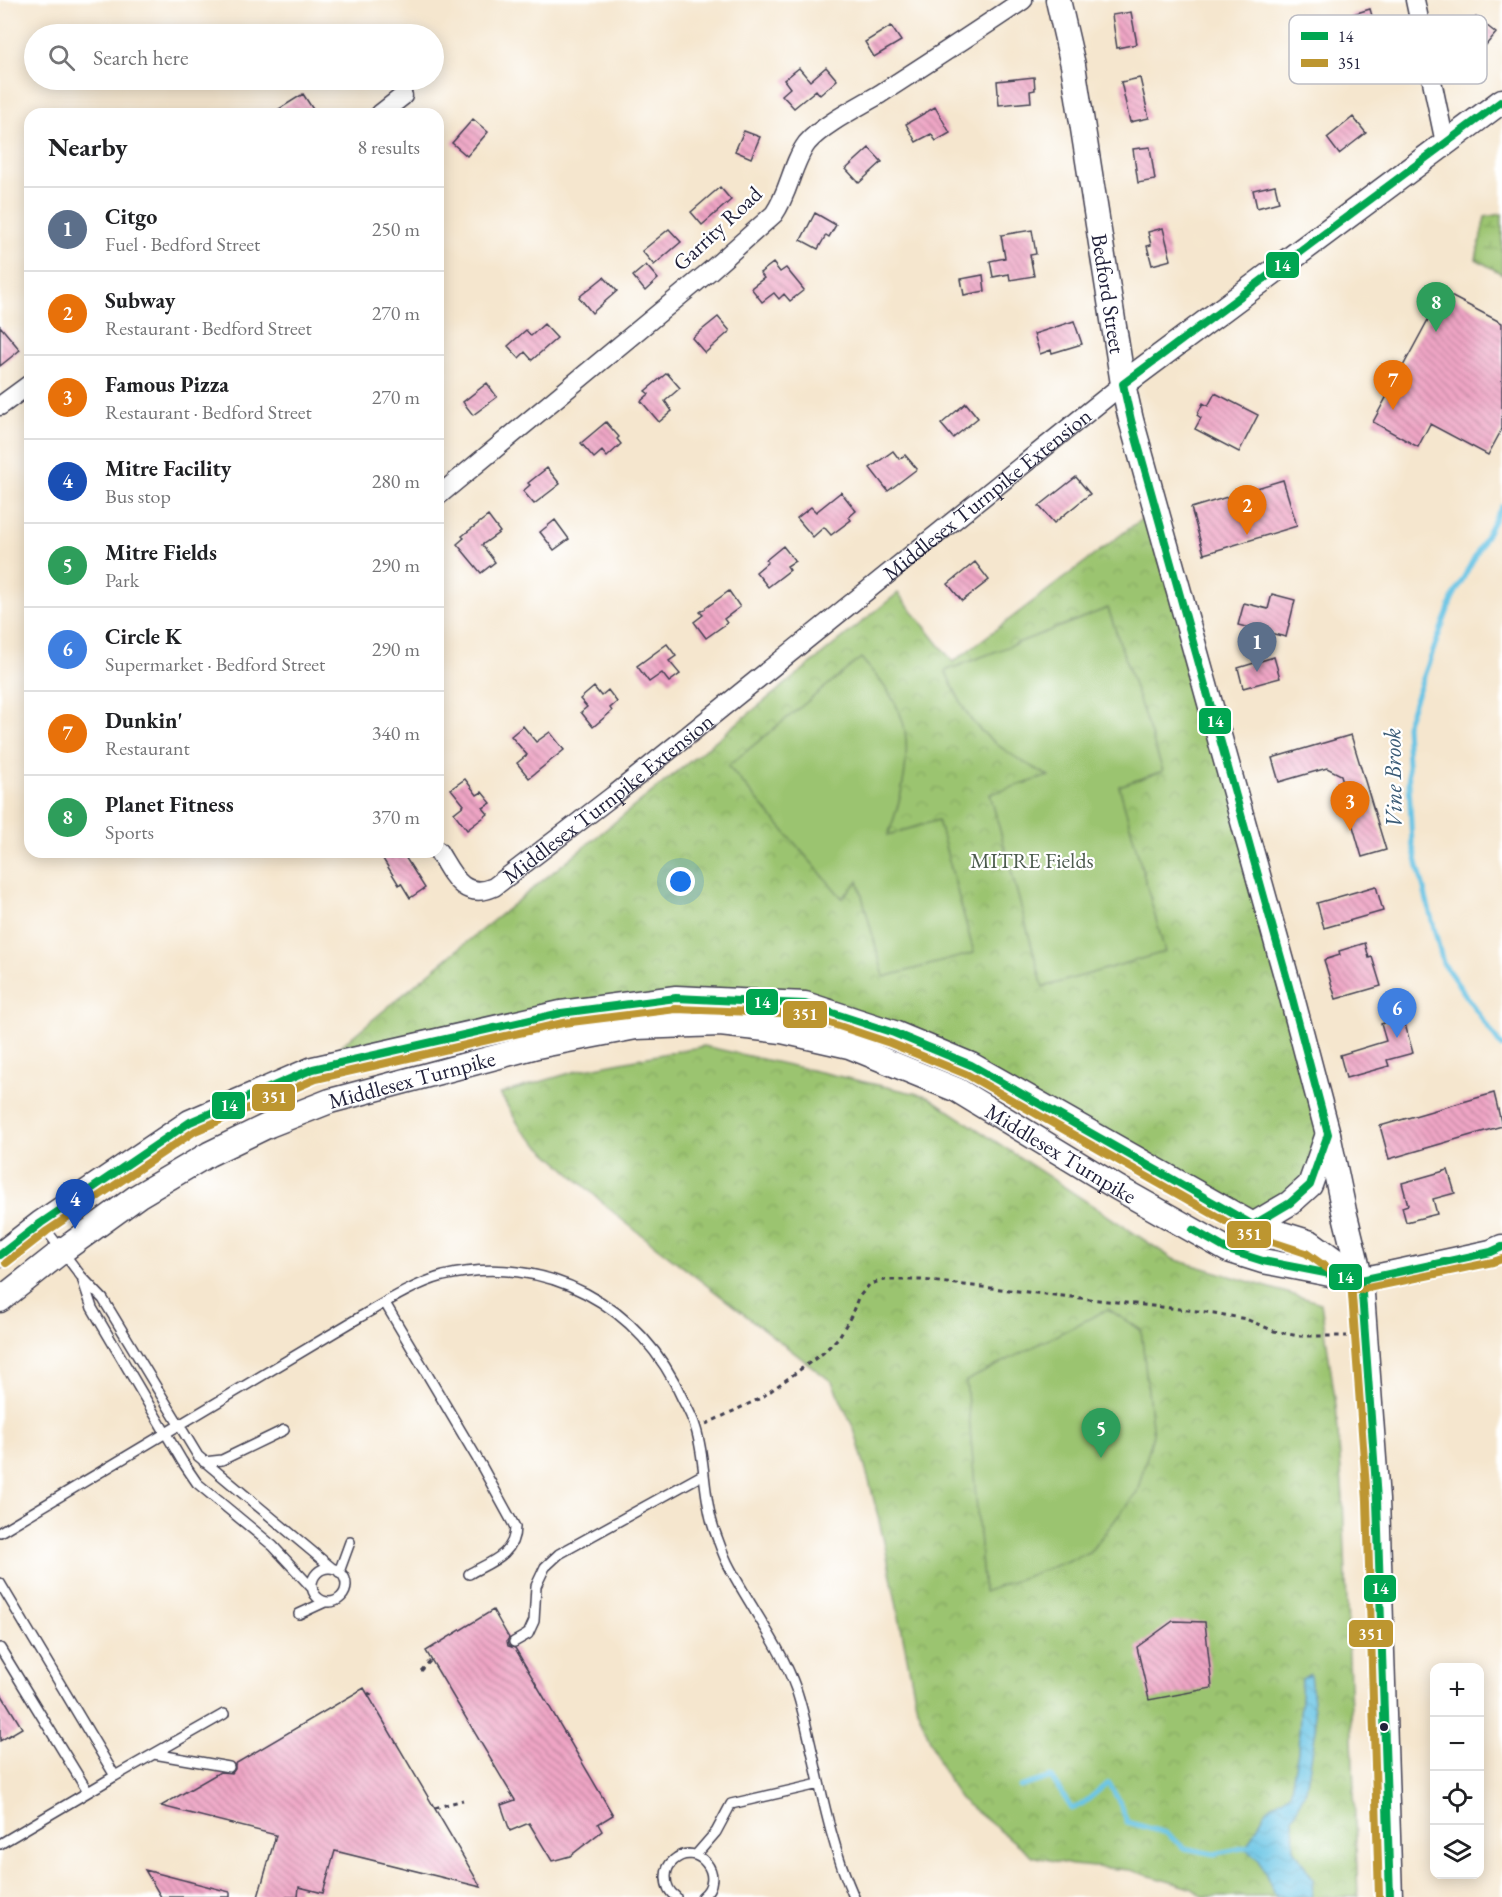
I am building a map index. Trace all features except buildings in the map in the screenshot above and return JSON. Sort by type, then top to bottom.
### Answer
[{"type":"main road","name":"Bedford Street","points":[[1058,0],[1073,65],[1123,384],[1290,990],[1328,1134],[1361,1280],[1377,1500],[1390,1897]]},
{"type":"main road","name":"Middlesex Turnpike Extension","points":[[1123,384],[1502,101]]},
{"type":"main road","name":"Middlesex Turnpike","points":[[0,1255],[41,1223],[190,1122],[313,1069],[561,1013],[676,998],[805,1004],[894,1033],[971,1065],[1252,1225],[1311,1244],[1361,1280]]},
{"type":"main road","name":"Middlesex Turnpike","points":[[0,1300],[62,1251],[138,1196],[208,1154],[269,1125],[330,1101],[537,1046],[636,1027],[720,1024],[782,1031],[849,1046],[957,1090],[1118,1188],[1228,1250],[1263,1261],[1361,1280],[1491,1252],[1502,1247]]},
{"type":"main road","points":[[1252,1225],[1290,1203],[1310,1185],[1328,1134]]},
{"type":"street","name":"Garrity Road","points":[[444,491],[711,270],[774,214],[808,142],[833,123],[950,50],[1023,0]]},
{"type":"street","points":[[1415,0],[1418,15]]},
{"type":"street","points":[[1433,84],[1445,143]]},
{"type":"street","points":[[388,108],[403,96]]},
{"type":"street","name":"Middlesex Turnpike Extension","points":[[442,858],[456,880],[465,888],[485,891],[494,887],[614,795],[1123,384]]},
{"type":"street","points":[[0,406],[24,388]]},
{"type":"lane","points":[[41,1223],[81,1276],[103,1299],[198,1456],[336,1570],[346,1581],[344,1593],[336,1601],[325,1602],[299,1614]]},
{"type":"lane","points":[[0,1532],[385,1303],[441,1276],[484,1270],[525,1272],[568,1285],[602,1302],[637,1331],[660,1357],[680,1391],[696,1429],[713,1526],[729,1566],[776,1647],[797,1691],[833,1839],[854,1897]]},
{"type":"lane","points":[[81,1276],[92,1308],[197,1483],[273,1546],[312,1588],[316,1597],[325,1602]]},
{"type":"lane","points":[[385,1303],[515,1527],[515,1538],[508,1551],[469,1574]]},
{"type":"lane","points":[[204,1462],[222,1460],[284,1430]]},
{"type":"lane","points":[[514,1642],[528,1634],[534,1621],[536,1586],[545,1567],[559,1554],[704,1474]]},
{"type":"lane","points":[[336,1570],[350,1542]]},
{"type":"lane","points":[[312,1588],[317,1573],[326,1568],[336,1570]]},
{"type":"lane","points":[[0,1583],[115,1776]]},
{"type":"lane","points":[[0,1648],[88,1792]]},
{"type":"lane","points":[[0,1844],[224,1714]]},
{"type":"lane","points":[[154,1754],[229,1767]]},
{"type":"lane","points":[[696,1855],[717,1832],[731,1804],[819,1784]]},
{"type":"lane","points":[[676,1897],[668,1888],[666,1880],[669,1865],[681,1856],[696,1855],[708,1864],[711,1872],[711,1887],[702,1897]]},
{"type":"path","points":[[696,1429],[761,1398],[823,1353],[839,1337],[858,1298],[870,1284],[885,1280],[921,1280],[1214,1313],[1246,1319],[1274,1331],[1298,1336],[1364,1336]]},
{"type":"path","points":[[421,1671],[431,1660]]},
{"type":"path","points":[[368,1693],[375,1697]]},
{"type":"path","points":[[435,1808],[463,1800]]},
{"type":"green space","points":[[1502,214],[1502,274],[1476,259],[1485,217]]},
{"type":"green space","name":"MITRE Fields","points":[[1155,509],[1328,1134],[1310,1185],[1253,1225],[971,1065],[805,1004],[676,998],[313,1069],[898,593],[953,662]]},
{"type":"green space","points":[[1108,608],[1163,771],[1119,786],[1165,952],[1043,987],[990,794],[1049,776],[1008,752],[980,730],[972,721],[945,671]]},
{"type":"green space","points":[[861,658],[893,700],[905,730],[904,776],[888,835],[938,820],[974,953],[884,977],[858,881],[842,898],[728,766]]},
{"type":"green space","points":[[704,1046],[927,1096],[1173,1259],[1321,1303],[1336,1405],[1343,1498],[1358,1897],[1204,1897],[1191,1888],[1130,1870],[1072,1865],[1032,1856],[958,1797],[940,1765],[917,1708],[885,1546],[871,1488],[854,1429],[832,1382],[621,1219],[522,1130],[500,1094],[580,1070]]},
{"type":"green space","points":[[1108,1309],[1141,1330],[1153,1435],[1137,1492],[1089,1553],[984,1592],[966,1381]]},
{"type":"water","points":[[1310,1674],[1316,1730],[1306,1789],[1293,1818],[1294,1849],[1313,1879],[1312,1897],[1276,1897],[1259,1859],[1246,1848],[1266,1810],[1290,1793],[1298,1752],[1302,1679]]},
{"type":"waterway","name":"Vine Brook","points":[[1502,506],[1452,599],[1406,725],[1412,843],[1443,963],[1502,1047]]},
{"type":"waterway","points":[[1020,1787],[1051,1777],[1072,1809],[1109,1783],[1127,1822],[1166,1833],[1184,1848],[1214,1854],[1252,1846]]},
{"type":"transit line","name":"14","points":[[0,1255],[41,1223],[190,1122],[313,1069],[561,1013],[676,998],[805,1004],[894,1033],[971,1065],[1253,1225],[1290,1203],[1310,1185],[1328,1134],[1123,384],[1502,101]]},
{"type":"transit line","name":"351","points":[[6,1263],[47,1231],[195,1131],[316,1079],[563,1023],[676,1009],[803,1014],[890,1043],[966,1074],[1248,1234],[1306,1253],[1358,1290],[1502,1259]]},
{"type":"transit line","name":"14","points":[[1193,1230],[1228,1250],[1263,1261],[1361,1280],[1491,1252],[1502,1247]]},
{"type":"transit line","name":"14","points":[[1361,1280],[1377,1500],[1390,1897]]},
{"type":"transit line","name":"351","points":[[1351,1281],[1367,1501],[1379,1897]]},
{"type":"place","name":"Planet Fitness","points":[[1436,332]]},
{"type":"place","name":"Dunkin'","points":[[1393,410]]},
{"type":"place","name":"Subway","points":[[1247,535]]},
{"type":"place","name":"Citgo","points":[[1257,672]]},
{"type":"place","name":"Famous Pizza","points":[[1350,831]]},
{"type":"place","name":"Circle K","points":[[1397,1038]]},
{"type":"place","name":"Mitre Facility","points":[[75,1229]]},
{"type":"place","name":"Mitre Fields","points":[[1101,1458]]}]
